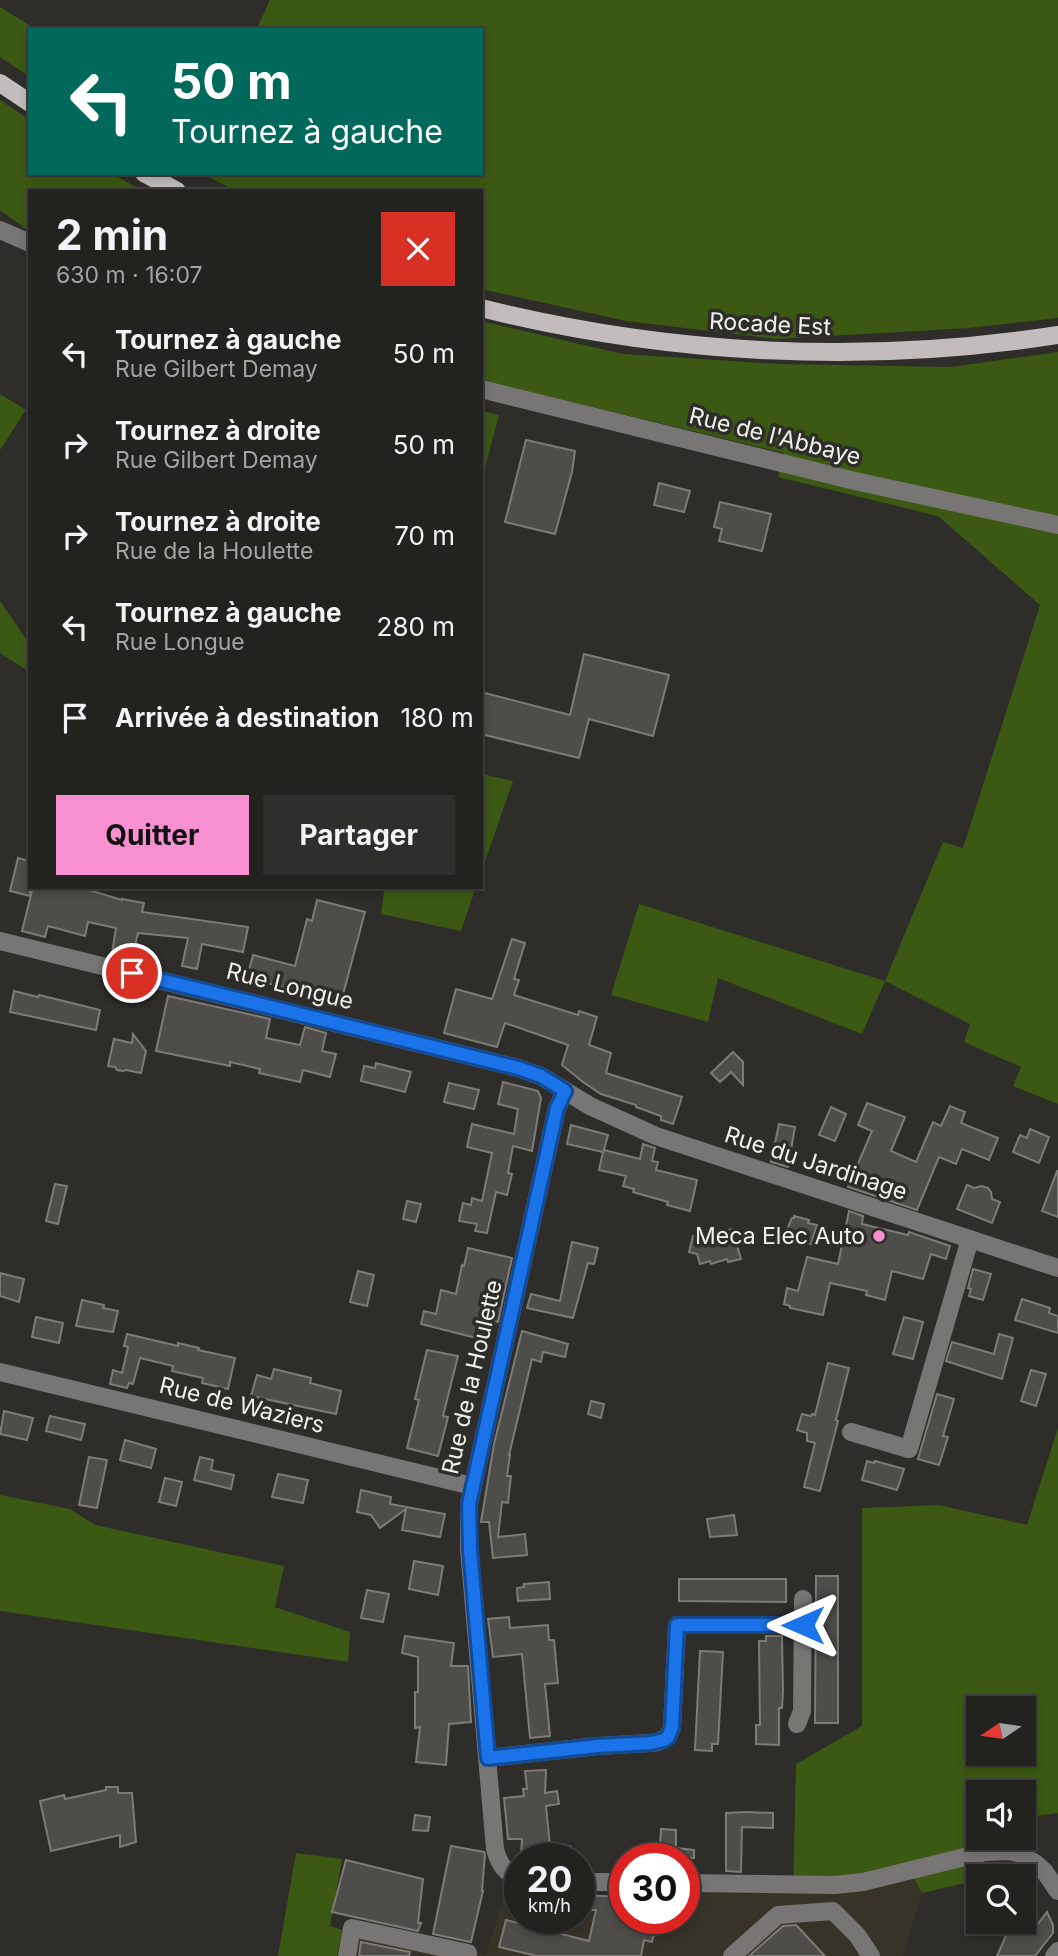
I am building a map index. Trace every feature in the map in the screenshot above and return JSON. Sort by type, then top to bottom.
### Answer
[{"type":"main road","points":[[0,83],[28,102]]},
{"type":"main road","points":[[148,175],[173,189]]},
{"type":"main road","name":"Rocade Est","points":[[483,307],[547,323],[610,334],[768,351],[819,353],[920,349],[1058,335]]},
{"type":"street","points":[[0,230],[28,242]]},
{"type":"street","name":"Rue de l'Abbaye","points":[[483,389],[855,481],[1058,525]]},
{"type":"street","name":"Rue Longue","points":[[0,941],[502,1063],[541,1076],[565,1091]]},
{"type":"street","name":"Rue du Jardinage","points":[[565,1091],[656,1136],[1058,1269]]},
{"type":"street","name":"Rue de la Houlette","points":[[504,1869],[497,1857],[469,1541],[469,1504],[557,1108],[565,1091]]},
{"type":"street","points":[[851,1432],[908,1449],[970,1239]]},
{"type":"street","name":"Rue de Waziers","points":[[0,1372],[472,1486]]},
{"type":"street","points":[[797,1724],[802,1711],[803,1599]]},
{"type":"street","points":[[488,1758],[664,1740],[672,1727],[677,1625],[803,1625]]},
{"type":"street","points":[[700,1883],[835,1885],[863,1882],[985,1852],[1009,1851],[1035,1863],[1058,1891]]},
{"type":"street","points":[[732,1956],[778,1915],[833,1911],[857,1935],[871,1956]]},
{"type":"street","points":[[347,1956],[352,1928],[468,1953]]},
{"type":"street","points":[[1054,1956],[1058,1951]]},
{"type":"shaded area","points":[[915,1878],[922,1893],[903,1956],[337,1956],[342,1930],[486,1954],[504,1896],[504,1934],[595,1934],[595,1895],[609,1895],[609,1934],[700,1934],[700,1894],[860,1892]]},
{"type":"green space","points":[[270,0],[1058,0],[1058,318],[969,328],[776,339],[626,321],[483,289],[483,189],[232,189],[205,175],[483,175],[483,28],[257,28]]},
{"type":"green space","points":[[0,7],[34,28],[28,28],[28,76],[0,57]]},
{"type":"green space","points":[[0,100],[28,119],[28,175],[114,175],[140,189],[28,189],[28,231],[0,210]]},
{"type":"green space","points":[[483,321],[623,354],[779,364],[951,367],[1058,352],[1058,1104],[1013,1086],[1021,1067],[964,1042],[970,1024],[885,981],[943,842],[963,848],[1040,605],[938,516],[778,477],[784,453],[483,380]]},
{"type":"green space","points":[[0,394],[26,410],[0,450]]},
{"type":"green space","points":[[483,411],[499,415],[483,475]]},
{"type":"green space","points":[[0,601],[28,640],[28,671],[0,653]]},
{"type":"green space","points":[[483,774],[513,781],[483,867]]},
{"type":"green space","points":[[378,889],[475,889],[461,931],[381,914],[384,891]]},
{"type":"green space","points":[[639,904],[885,981],[862,1034],[718,978],[708,1022],[611,995]]},
{"type":"green space","points":[[1058,1428],[1058,1813],[1036,1816],[1036,1780],[966,1780],[966,1850],[977,1850],[972,1864],[966,1864],[965,1883],[922,1893],[914,1878],[860,1892],[793,1894],[796,1764],[862,1726],[862,1508],[939,1505],[1027,1525]]},
{"type":"green space","points":[[0,1495],[70,1509],[95,1525],[284,1566],[275,1607],[350,1632],[348,1662],[0,1611]]},
{"type":"green space","points":[[296,1853],[342,1859],[330,1926],[342,1930],[337,1956],[278,1956]]},
{"type":"building","points":[[526,440],[575,451],[555,534],[505,522]]},
{"type":"building","points":[[659,483],[690,491],[684,512],[654,505]]},
{"type":"building","points":[[720,502],[771,514],[762,551],[719,541],[722,529],[714,527]]},
{"type":"building","points":[[584,654],[669,675],[653,736],[589,719],[579,758],[483,734],[483,693],[570,715]]},
{"type":"building","points":[[18,858],[28,860],[30,896],[10,891]]},
{"type":"building","points":[[32,889],[86,889],[122,900],[144,903],[142,912],[248,927],[243,952],[202,944],[197,969],[182,966],[188,938],[138,933],[132,958],[112,953],[116,928],[88,922],[85,936],[48,926],[45,937],[22,931]]},
{"type":"building","points":[[317,900],[365,912],[341,1002],[247,978],[253,955],[295,966],[307,919],[312,921]]},
{"type":"building","points":[[512,939],[525,943],[514,979],[519,980],[514,995],[578,1015],[579,1011],[597,1017],[589,1045],[611,1053],[606,1073],[682,1097],[673,1124],[636,1105],[601,1094],[583,1082],[562,1065],[568,1045],[505,1023],[497,1047],[444,1033],[456,989],[492,999]]},
{"type":"building","points":[[14,991],[100,1010],[96,1030],[10,1012]]},
{"type":"building","points":[[168,996],[270,1019],[266,1038],[300,1045],[305,1027],[326,1033],[322,1051],[336,1054],[330,1077],[303,1070],[300,1082],[259,1073],[260,1069],[230,1062],[230,1066],[156,1051]]},
{"type":"building","points":[[133,1034],[146,1051],[141,1073],[108,1066],[114,1039],[132,1043]]},
{"type":"building","points":[[733,1052],[743,1062],[743,1085],[731,1072],[720,1082],[711,1073]]},
{"type":"building","points":[[376,1063],[411,1072],[405,1092],[361,1081],[364,1066],[375,1068]]},
{"type":"building","points":[[503,1082],[538,1091],[541,1098],[532,1151],[513,1146],[508,1173],[512,1174],[507,1195],[496,1192],[487,1233],[475,1231],[477,1224],[459,1221],[463,1203],[471,1205],[472,1198],[482,1201],[492,1153],[467,1147],[472,1124],[514,1134],[518,1109],[498,1104]]},
{"type":"building","points":[[449,1083],[479,1090],[474,1109],[444,1102]]},
{"type":"building","points":[[867,1103],[905,1117],[891,1151],[916,1162],[933,1122],[941,1126],[950,1106],[965,1112],[961,1123],[998,1138],[989,1160],[962,1149],[956,1164],[939,1157],[917,1210],[848,1187],[872,1131],[858,1125]]},
{"type":"building","points":[[831,1107],[846,1114],[835,1141],[819,1135]]},
{"type":"building","points":[[779,1124],[795,1127],[788,1167],[771,1162]]},
{"type":"building","points":[[571,1125],[608,1135],[604,1150],[640,1159],[643,1144],[655,1148],[652,1161],[658,1162],[656,1170],[697,1180],[690,1211],[633,1192],[634,1189],[623,1186],[626,1176],[599,1170],[603,1152],[567,1144]]},
{"type":"building","points":[[1030,1129],[1049,1137],[1039,1163],[1013,1152],[1020,1135],[1027,1138]]},
{"type":"building","points":[[1058,1171],[1058,1217],[1042,1211]]},
{"type":"building","points":[[55,1184],[67,1186],[58,1224],[46,1221]]},
{"type":"building","points":[[967,1185],[988,1188],[992,1199],[1000,1202],[992,1223],[957,1209]]},
{"type":"building","points":[[407,1201],[421,1204],[416,1222],[403,1219]]},
{"type":"building","points":[[849,1211],[863,1216],[862,1224],[908,1235],[909,1232],[950,1246],[946,1259],[931,1254],[923,1279],[892,1271],[885,1300],[866,1295],[867,1291],[830,1283],[823,1315],[790,1308],[784,1304],[787,1288],[798,1291],[807,1257],[838,1264]]},
{"type":"building","points":[[794,1216],[817,1225],[811,1244],[784,1236]]},
{"type":"building","points":[[732,1229],[741,1259],[700,1264],[697,1254],[689,1252],[693,1236],[719,1243],[716,1233]]},
{"type":"building","points":[[572,1242],[598,1248],[594,1264],[588,1263],[573,1318],[527,1308],[531,1294],[560,1301]]},
{"type":"building","points":[[468,1248],[512,1258],[498,1322],[492,1320],[488,1341],[421,1324],[424,1311],[436,1314],[441,1290],[456,1294]]},
{"type":"building","points":[[973,1269],[991,1274],[983,1300],[969,1296],[971,1289],[968,1288]]},
{"type":"building","points":[[358,1271],[374,1275],[367,1306],[350,1302]]},
{"type":"building","points":[[0,1273],[24,1279],[19,1302],[0,1296]]},
{"type":"building","points":[[1022,1299],[1050,1308],[1049,1313],[1058,1316],[1058,1333],[1015,1320]]},
{"type":"building","points":[[82,1300],[118,1311],[113,1332],[76,1326]]},
{"type":"building","points":[[36,1317],[63,1323],[59,1343],[32,1337]]},
{"type":"building","points":[[904,1317],[923,1322],[913,1359],[893,1354]]},
{"type":"building","points":[[522,1331],[568,1344],[565,1357],[543,1352],[541,1362],[532,1359],[509,1455],[507,1476],[511,1476],[508,1503],[502,1502],[498,1537],[525,1534],[527,1555],[493,1558],[489,1522],[481,1522],[494,1444]]},
{"type":"building","points":[[127,1334],[178,1346],[178,1343],[235,1358],[228,1389],[202,1383],[203,1378],[172,1371],[173,1366],[140,1358],[133,1384],[129,1383],[127,1388],[110,1384],[113,1370],[122,1373],[128,1347],[124,1346]]},
{"type":"building","points":[[999,1334],[1013,1338],[1002,1379],[946,1361],[952,1342],[994,1354]]},
{"type":"building","points":[[427,1350],[458,1356],[443,1416],[448,1417],[438,1456],[407,1448],[419,1400],[415,1399]]},
{"type":"building","points":[[828,1363],[849,1368],[820,1491],[804,1487],[815,1443],[807,1441],[807,1433],[797,1430],[802,1414],[815,1415]]},
{"type":"building","points":[[274,1369],[311,1378],[310,1383],[341,1391],[336,1414],[251,1396],[257,1375],[271,1379]]},
{"type":"building","points":[[1031,1370],[1046,1374],[1036,1406],[1021,1401]]},
{"type":"building","points":[[937,1394],[954,1399],[943,1436],[948,1437],[939,1465],[918,1459]]},
{"type":"building","points":[[591,1401],[604,1404],[601,1418],[588,1414]]},
{"type":"building","points":[[4,1411],[33,1418],[27,1440],[0,1434]]},
{"type":"building","points":[[50,1416],[85,1424],[81,1440],[46,1431]]},
{"type":"building","points":[[125,1440],[156,1449],[151,1468],[120,1460]]},
{"type":"building","points":[[89,1457],[107,1460],[97,1508],[79,1505]]},
{"type":"building","points":[[200,1457],[213,1460],[211,1470],[234,1475],[231,1489],[194,1480]]},
{"type":"building","points":[[867,1461],[904,1469],[897,1490],[862,1480]]},
{"type":"building","points":[[278,1474],[308,1480],[303,1503],[272,1497]]},
{"type":"building","points":[[165,1478],[182,1482],[176,1506],[159,1502]]},
{"type":"building","points":[[361,1490],[391,1497],[390,1504],[445,1514],[440,1537],[402,1530],[406,1509],[380,1528],[371,1515],[357,1512]]},
{"type":"building","points":[[734,1515],[737,1535],[710,1537],[707,1519]]},
{"type":"building","points":[[414,1561],[443,1566],[438,1595],[409,1589]]},
{"type":"building","points":[[816,1576],[838,1576],[838,1723],[815,1723]]},
{"type":"building","points":[[679,1579],[786,1579],[786,1602],[679,1601]]},
{"type":"building","points":[[549,1582],[550,1599],[518,1601],[517,1588],[524,1587],[524,1584]]},
{"type":"building","points":[[367,1590],[389,1594],[383,1622],[361,1618]]},
{"type":"building","points":[[509,1617],[510,1628],[548,1625],[549,1640],[554,1640],[558,1683],[545,1684],[550,1736],[530,1738],[522,1654],[493,1657],[488,1619]]},
{"type":"building","points":[[405,1636],[454,1643],[451,1666],[468,1666],[471,1722],[449,1724],[446,1765],[416,1762],[420,1727],[415,1728],[418,1657],[402,1653]]},
{"type":"building","points":[[766,1636],[782,1636],[783,1691],[782,1708],[779,1708],[779,1745],[756,1744],[756,1725],[760,1725],[759,1641],[766,1641]]},
{"type":"building","points":[[700,1651],[723,1652],[718,1744],[712,1744],[712,1751],[695,1750]]},
{"type":"building","points":[[546,1770],[545,1793],[557,1791],[559,1804],[546,1806],[550,1843],[522,1843],[522,1839],[508,1839],[504,1798],[524,1796],[523,1789],[527,1789],[525,1771]]},
{"type":"building","points":[[106,1787],[118,1787],[118,1793],[132,1793],[136,1842],[120,1847],[120,1835],[51,1851],[40,1801],[64,1795],[65,1799],[106,1790]]},
{"type":"building","points":[[726,1813],[773,1813],[773,1828],[742,1827],[741,1872],[726,1871]]},
{"type":"building","points":[[415,1815],[430,1817],[428,1831],[413,1830]]},
{"type":"building","points":[[661,1829],[676,1830],[676,1843],[660,1843]]},
{"type":"building","points":[[451,1846],[485,1854],[483,1891],[471,1942],[433,1934]]},
{"type":"building","points":[[346,1860],[423,1879],[418,1923],[421,1923],[418,1931],[332,1912]]},
{"type":"building","points":[[595,1896],[609,1896],[609,1934],[654,1934],[652,1942],[644,1940],[641,1956],[537,1956],[499,1947],[504,1928],[504,1934],[561,1934],[589,1941],[591,1934],[595,1934]]},
{"type":"building","points":[[1047,1912],[1053,1925],[1053,1933],[1035,1956],[997,1956],[1007,1934],[1036,1934],[1037,1925]]},
{"type":"building","points":[[796,1925],[825,1956],[749,1956],[783,1926]]},
{"type":"building","points":[[361,1942],[410,1952],[409,1956],[359,1956]]},
{"type":"place","name":"Meca Elec Auto","points":[[879,1236]]},
{"type":"route","points":[[132,973],[518,1068],[541,1076],[565,1091],[557,1108],[469,1504],[470,1549],[488,1758],[664,1740],[672,1727],[677,1625],[803,1625]]}]
